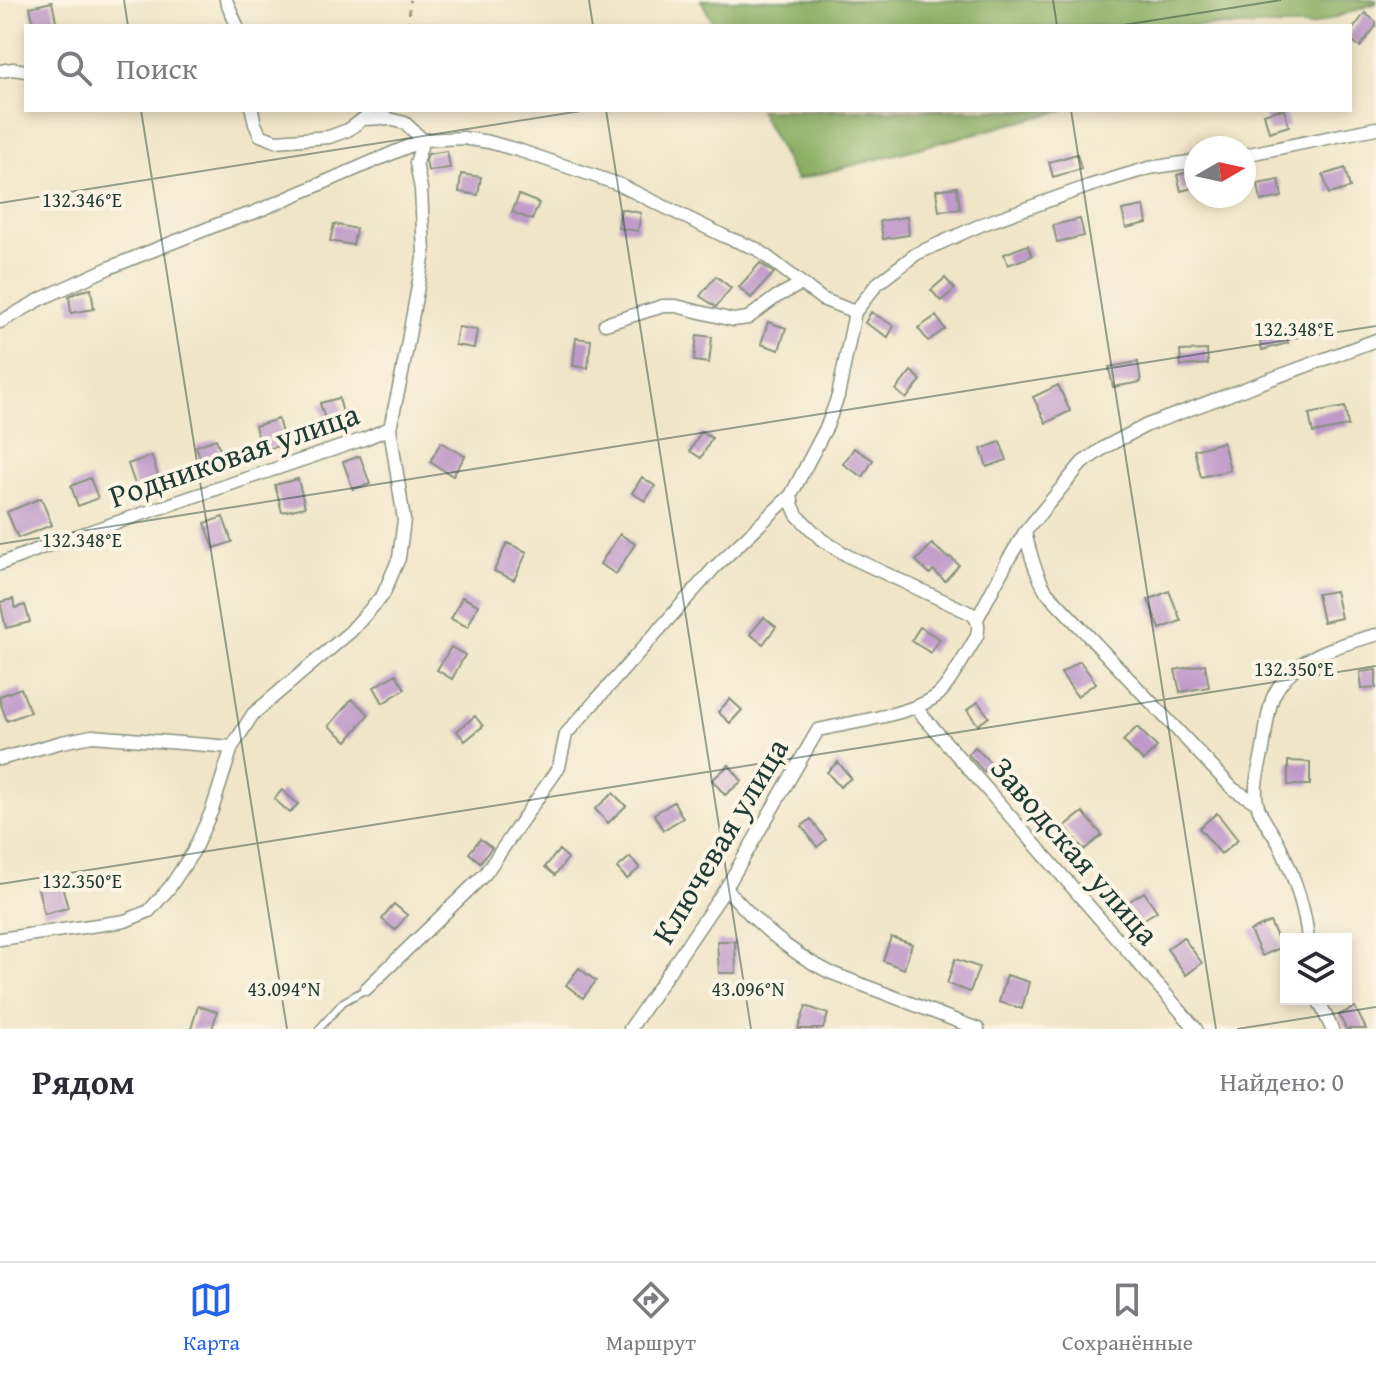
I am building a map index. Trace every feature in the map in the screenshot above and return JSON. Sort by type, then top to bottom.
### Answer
[{"type":"street","points":[[226,0],[236,24]]},
{"type":"street","points":[[0,71],[24,71]]},
{"type":"street","points":[[252,112],[260,135],[276,141],[329,137],[348,130],[363,119],[385,118],[405,123],[423,140]]},
{"type":"street","points":[[1256,153],[1376,128]]},
{"type":"street","points":[[0,322],[43,298],[111,267],[253,213],[423,140],[463,138],[521,151],[618,184],[757,249],[822,299],[855,312]]},
{"type":"street","name":"Родниковая улица","points":[[0,564],[390,428],[424,253],[416,163],[423,140]]},
{"type":"street","points":[[366,989],[485,874],[559,767],[566,734],[714,568],[791,495],[827,426],[838,396],[855,312],[877,284],[916,254],[983,224],[1089,186],[1149,168],[1184,163]]},
{"type":"street","points":[[605,324],[663,306],[676,306],[733,320],[748,318],[776,297],[801,284]]},
{"type":"street","name":"Ключевая улица","points":[[630,1029],[726,888],[818,730],[915,707],[940,693],[977,636],[977,619],[1025,532],[1082,463],[1147,425],[1376,340]]},
{"type":"street","points":[[0,939],[125,921],[149,911],[170,887],[193,852],[212,810],[232,747],[253,714],[350,632],[383,595],[399,558],[404,520],[390,428]]},
{"type":"street","points":[[791,495],[797,515],[821,539],[848,556],[977,619]]},
{"type":"street","points":[[1025,532],[1033,565],[1046,591],[1233,789],[1257,803]]},
{"type":"street","points":[[1307,933],[1292,876],[1257,803],[1256,785],[1273,697],[1281,683],[1298,667],[1319,654],[1376,635]]},
{"type":"street","name":"Заводская улица","points":[[915,707],[1196,1029]]},
{"type":"street","points":[[0,759],[92,736],[232,747]]},
{"type":"street","points":[[726,888],[770,934],[809,962],[978,1029]]},
{"type":"street","points":[[1321,1005],[1332,1029]]},
{"type":"lane","points":[[319,1029],[343,1002],[366,989]]},
{"type":"path","points":[[408,24],[410,0]]},
{"type":"green space","points":[[701,0],[1376,0],[1376,3],[1317,24],[714,24]]},
{"type":"green space","points":[[760,112],[1057,112],[796,180]]},
{"type":"building","points":[[52,2],[57,24],[34,24],[30,7]]},
{"type":"building","points":[[1365,13],[1376,22],[1360,47],[1352,41],[1352,30]]},
{"type":"building","points":[[1285,112],[1289,126],[1269,132],[1264,114]]},
{"type":"building","points":[[447,151],[450,168],[428,171],[428,154]]},
{"type":"building","points":[[1077,154],[1081,169],[1053,177],[1049,162]]},
{"type":"building","points":[[1345,168],[1350,188],[1329,194],[1323,175]]},
{"type":"building","points":[[1184,173],[1184,190],[1181,191],[1177,175]]},
{"type":"building","points":[[461,174],[481,177],[478,195],[459,192]]},
{"type":"building","points":[[1279,180],[1282,197],[1261,201],[1258,184]]},
{"type":"building","points":[[957,187],[960,209],[939,211],[936,190]]},
{"type":"building","points":[[519,195],[539,203],[532,220],[512,212]]},
{"type":"building","points":[[1144,206],[1147,223],[1126,228],[1122,210]]},
{"type":"building","points":[[621,209],[641,213],[638,231],[618,228]]},
{"type":"building","points":[[907,217],[909,235],[883,239],[880,221]]},
{"type":"building","points":[[1080,219],[1084,236],[1057,242],[1053,225]]},
{"type":"building","points":[[334,224],[356,229],[353,245],[330,241]]},
{"type":"building","points":[[1028,245],[1032,256],[1008,265],[1004,254]]},
{"type":"building","points":[[760,263],[774,273],[751,298],[739,287]]},
{"type":"building","points":[[716,276],[731,288],[716,307],[700,296]]},
{"type":"building","points":[[945,278],[955,289],[941,301],[931,290]]},
{"type":"building","points":[[91,289],[94,309],[71,313],[69,296]]},
{"type":"building","points":[[871,312],[894,326],[888,337],[865,323]]},
{"type":"building","points":[[936,316],[945,329],[928,341],[918,328]]},
{"type":"building","points":[[768,322],[786,328],[779,350],[761,344]]},
{"type":"building","points":[[1283,324],[1288,343],[1262,350],[1257,330]]},
{"type":"building","points":[[458,327],[477,330],[474,348],[455,345]]},
{"type":"building","points":[[697,335],[712,337],[709,363],[694,361]]},
{"type":"building","points":[[576,338],[591,340],[588,368],[573,366]]},
{"type":"building","points":[[1207,350],[1208,364],[1181,366],[1180,351]]},
{"type":"building","points":[[1138,362],[1141,382],[1113,387],[1109,367]]},
{"type":"building","points":[[911,371],[921,380],[906,399],[896,390]]},
{"type":"building","points":[[1058,385],[1070,411],[1046,423],[1033,397]]},
{"type":"building","points":[[339,398],[345,421],[327,426],[320,403]]},
{"type":"building","points":[[1345,407],[1348,426],[1313,433],[1309,414]]},
{"type":"building","points":[[278,419],[285,444],[262,451],[255,426]]},
{"type":"building","points":[[701,432],[712,438],[701,458],[690,451]]},
{"type":"building","points":[[216,439],[225,462],[204,470],[196,446]]},
{"type":"building","points":[[441,442],[465,456],[453,476],[430,462]]},
{"type":"building","points":[[1000,442],[1007,460],[987,467],[981,449]]},
{"type":"building","points":[[1223,442],[1230,470],[1201,477],[1194,450]]},
{"type":"building","points":[[854,448],[873,460],[863,477],[843,464]]},
{"type":"building","points":[[152,456],[161,485],[138,493],[128,464]]},
{"type":"building","points":[[360,456],[370,484],[353,489],[343,462]]},
{"type":"building","points":[[642,477],[655,486],[645,501],[632,493]]},
{"type":"building","points":[[90,478],[98,498],[78,506],[71,486]]},
{"type":"building","points":[[298,479],[305,507],[282,512],[275,485]]},
{"type":"building","points":[[41,498],[52,525],[18,538],[7,512]]},
{"type":"building","points":[[223,517],[232,542],[214,548],[205,523]]},
{"type":"building","points":[[620,534],[635,544],[616,574],[600,564]]},
{"type":"building","points":[[507,543],[527,552],[514,580],[494,571]]},
{"type":"building","points":[[932,544],[959,565],[945,581],[933,570],[930,574],[916,561]]},
{"type":"building","points":[[1169,591],[1181,621],[1160,629],[1148,600]]},
{"type":"building","points":[[1335,591],[1341,618],[1323,622],[1317,594]]},
{"type":"building","points":[[462,597],[478,605],[468,627],[451,619]]},
{"type":"building","points":[[13,599],[15,608],[25,605],[30,622],[6,628],[0,602]]},
{"type":"building","points":[[764,617],[776,627],[763,644],[750,634]]},
{"type":"building","points":[[920,627],[940,639],[931,653],[911,641]]},
{"type":"building","points":[[451,647],[465,655],[452,679],[437,670]]},
{"type":"building","points":[[1080,661],[1096,683],[1077,696],[1061,673]]},
{"type":"building","points":[[1205,664],[1209,687],[1180,692],[1175,670]]},
{"type":"building","points":[[1376,670],[1376,688],[1362,689],[1360,672]]},
{"type":"building","points":[[396,674],[405,689],[383,703],[374,687]]},
{"type":"building","points":[[21,688],[30,712],[7,721],[0,696]]},
{"type":"building","points":[[352,699],[369,714],[347,741],[329,726]]},
{"type":"building","points":[[730,699],[742,710],[730,723],[718,712]]},
{"type":"building","points":[[978,702],[989,717],[978,725],[967,710]]},
{"type":"building","points":[[475,716],[483,726],[465,741],[457,731]]},
{"type":"building","points":[[1137,727],[1157,747],[1143,761],[1123,741]]},
{"type":"building","points":[[975,747],[992,764],[984,772],[968,754]]},
{"type":"building","points":[[1288,761],[1310,762],[1310,785],[1288,785]]},
{"type":"building","points":[[838,762],[851,778],[840,787],[827,772]]},
{"type":"building","points":[[729,765],[742,781],[725,795],[712,780]]},
{"type":"building","points":[[282,790],[298,804],[290,813],[274,799]]},
{"type":"building","points":[[613,793],[626,806],[608,823],[595,809]]},
{"type":"building","points":[[674,802],[683,818],[663,830],[654,814]]},
{"type":"building","points":[[1083,812],[1102,835],[1084,850],[1065,826]]},
{"type":"building","points":[[1217,813],[1238,840],[1221,854],[1199,828]]},
{"type":"building","points":[[811,819],[826,840],[817,847],[802,826]]},
{"type":"building","points":[[480,839],[492,848],[480,862],[469,853]]},
{"type":"building","points":[[559,850],[568,858],[555,875],[545,867]]},
{"type":"building","points":[[630,857],[640,868],[627,879],[617,868]]},
{"type":"building","points":[[61,882],[68,908],[44,914],[38,888]]},
{"type":"building","points":[[1144,892],[1157,911],[1138,923],[1125,904]]},
{"type":"building","points":[[394,904],[407,915],[395,930],[382,919]]},
{"type":"building","points":[[1270,922],[1280,948],[1262,956],[1250,931]]},
{"type":"building","points":[[891,937],[912,944],[904,969],[883,961]]},
{"type":"building","points":[[1183,937],[1202,963],[1186,975],[1167,949]]},
{"type":"building","points":[[717,941],[735,941],[736,973],[719,973]]},
{"type":"building","points":[[955,959],[979,967],[970,992],[947,984]]},
{"type":"building","points":[[579,968],[596,981],[583,998],[566,985]]},
{"type":"building","points":[[1007,975],[1029,982],[1022,1009],[999,1002]]},
{"type":"building","points":[[198,1006],[217,1012],[212,1029],[191,1029]]},
{"type":"building","points":[[806,1006],[828,1014],[823,1029],[798,1029]]},
{"type":"building","points":[[1355,1007],[1366,1029],[1346,1029],[1339,1015]]}]
